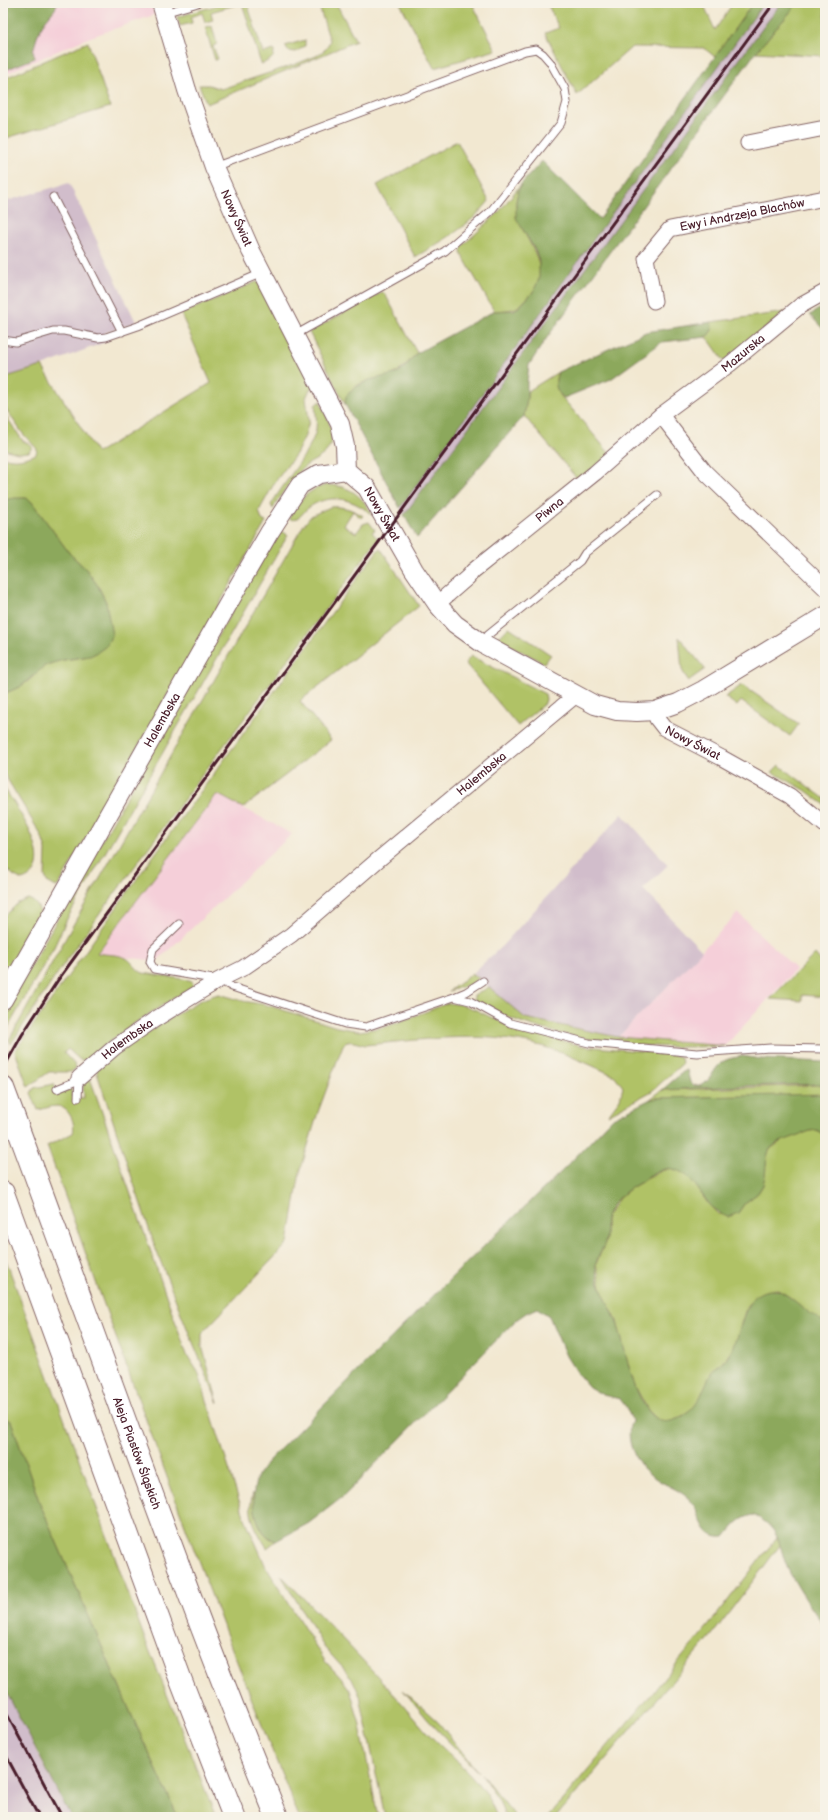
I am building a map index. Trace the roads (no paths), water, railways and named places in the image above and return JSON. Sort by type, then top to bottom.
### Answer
[{"type":"highway","name":"Aleja Piastów Śląskich","points":[[3,1088],[167,1534],[277,1817]]},
{"type":"highway","points":[[4,1195],[180,1678],[234,1817]]},
{"type":"street","name":"Nowy Świat","points":[[162,8],[187,90],[214,167],[262,273],[340,424],[345,446],[346,470],[366,488],[414,570],[437,604],[455,624],[483,644],[595,705],[616,711],[655,711],[657,719],[664,728],[729,761],[790,796],[825,825]]},
{"type":"street","points":[[748,143],[825,128]]},
{"type":"street","name":"Ewy i Andrzeja Blachów","points":[[654,301],[646,258],[670,229],[825,198]]},
{"type":"street","name":"Mazurska","points":[[661,415],[730,364],[800,306],[825,292]]},
{"type":"street","points":[[661,415],[705,472],[825,588]]},
{"type":"street","name":"Piwna","points":[[437,604],[473,571],[595,473],[661,415]]},
{"type":"street","name":"Halembska","points":[[3,1000],[251,564],[300,485],[319,474],[346,470]]},
{"type":"street","points":[[655,711],[698,693],[825,616]]},
{"type":"street","name":"Halembska","points":[[79,1078],[115,1048],[154,1020],[219,980],[243,968],[292,935],[379,859],[576,695]]},
{"type":"lane","points":[[162,8],[198,3]]},
{"type":"lane","points":[[214,167],[525,51],[536,50],[543,54],[550,62],[565,89],[567,102],[561,123],[490,212],[445,251],[294,335]]},
{"type":"lane","points":[[53,197],[122,332]]},
{"type":"lane","points":[[3,340],[16,342],[53,331],[64,331],[98,338],[106,337],[122,332],[262,273]]},
{"type":"lane","points":[[483,644],[488,635],[580,560],[585,553],[657,495]]},
{"type":"lane","points":[[179,924],[153,949],[151,966],[154,969],[219,980],[232,987],[345,1024],[366,1026],[454,997],[466,992],[483,981]]},
{"type":"lane","points":[[454,997],[470,1001],[510,1023],[589,1043],[697,1053],[770,1048],[825,1049]]},
{"type":"lane","points":[[57,1090],[79,1078]]},
{"type":"lane","points":[[78,1098],[79,1078]]},
{"type":"railway","points":[[3,1069],[22,1035],[58,980],[774,3]]},
{"type":"railway","points":[[3,1707],[62,1817]]},
{"type":"railway","points":[[3,1750],[39,1817]]}]
